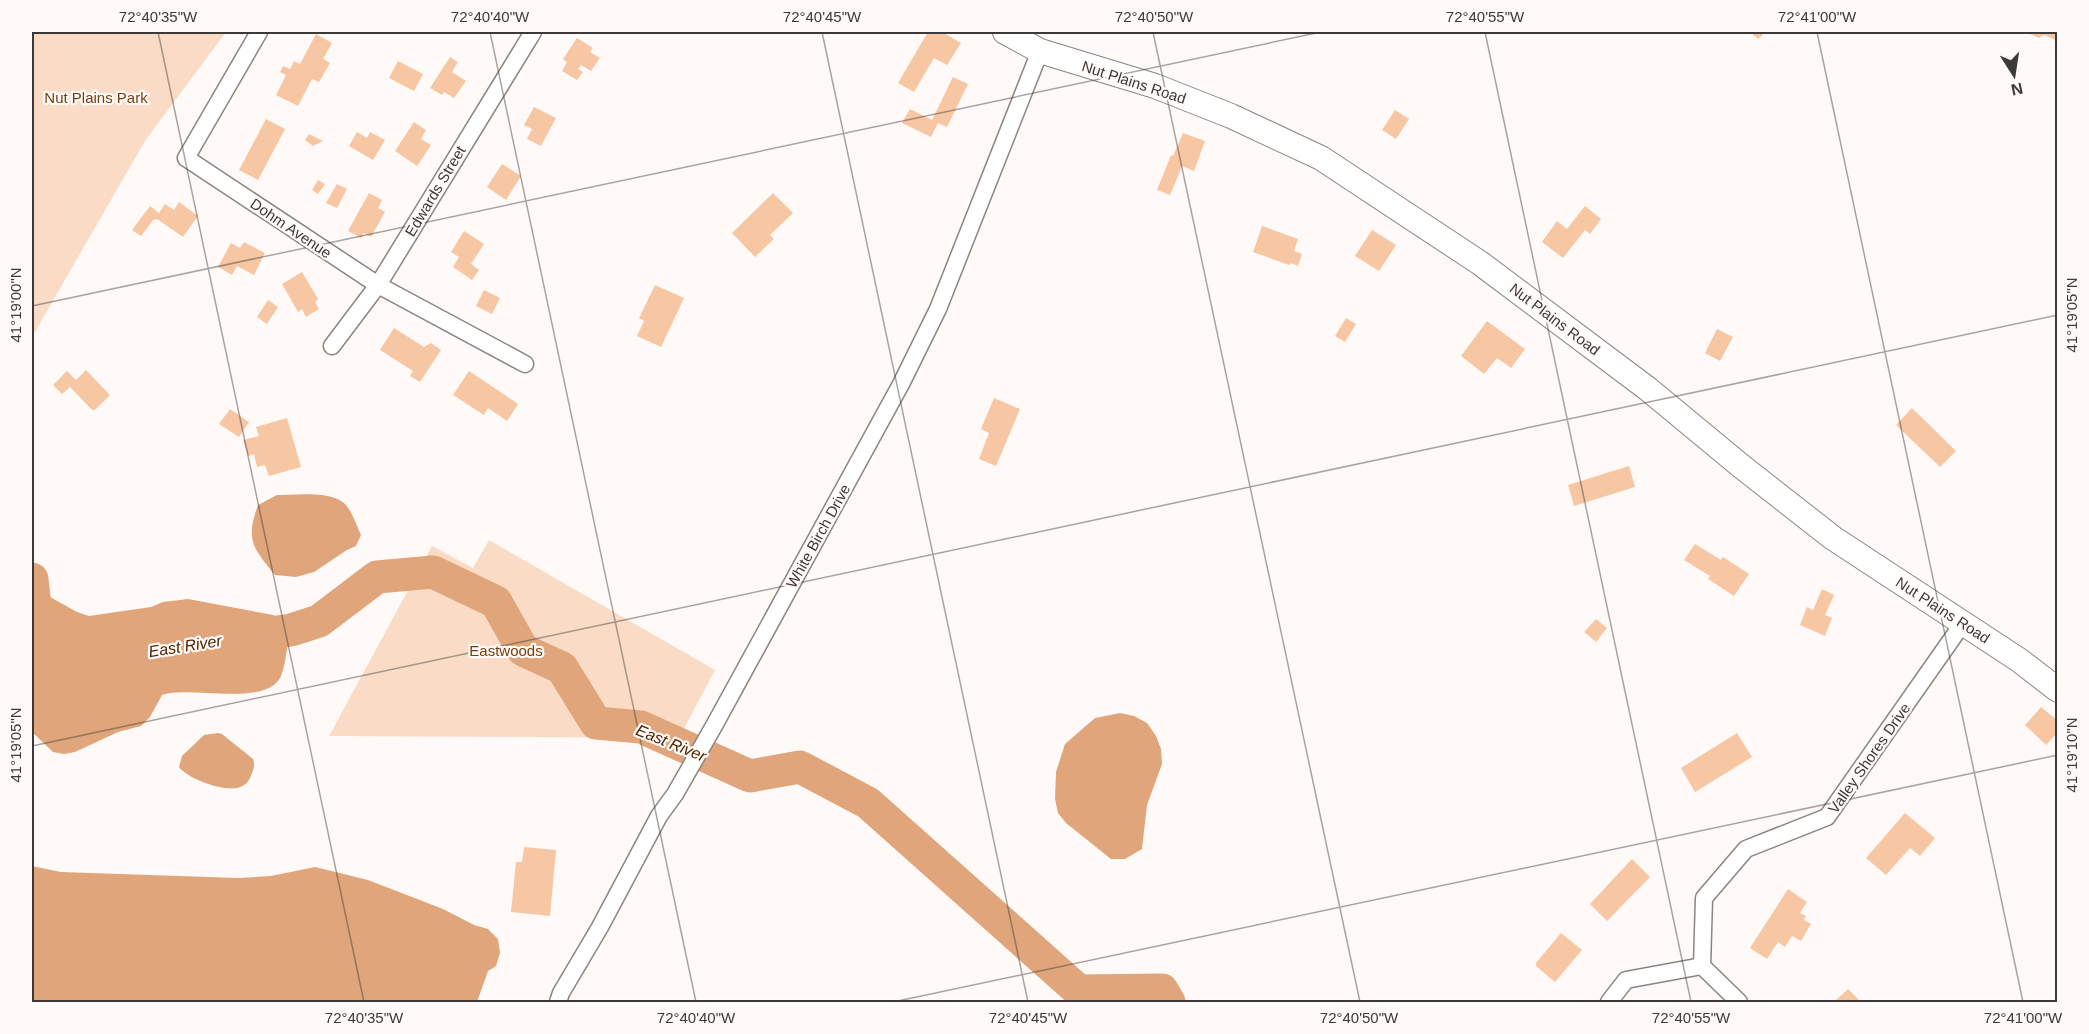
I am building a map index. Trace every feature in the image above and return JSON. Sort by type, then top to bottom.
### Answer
[{"type":"street","name":"Dohm Avenue","points":[[259,32],[186,158],[378,285],[525,364]]},
{"type":"street","name":"Edwards Street","points":[[332,346],[378,285],[533,32]]},
{"type":"street","name":"Nut Plains Road","points":[[1005,32],[1040,51],[1155,86],[1232,116],[1321,158],[1480,263],[1648,389],[1833,538],[2019,660],[2058,690]]},
{"type":"street","name":"White Birch Drive","points":[[558,1002],[659,816],[675,794],[715,724],[901,384],[938,309],[1040,51]]},
{"type":"street","name":"Valley Shores Drive","points":[[1702,966],[1704,898],[1746,849],[1827,817],[1963,623]]},
{"type":"street","points":[[1609,1002],[1626,980],[1702,966],[1739,1002]]},
{"type":"green space","name":"Nut Plains Park","points":[[32,32],[226,32],[145,141],[32,337]]},
{"type":"green space","name":"Eastwoods","points":[[489,540],[715,670],[679,738],[329,736],[432,546],[473,568]]},
{"type":"water","points":[[314,494],[340,500],[351,512],[361,535],[356,546],[314,572],[296,577],[275,575],[261,558],[253,543],[252,527],[258,505],[277,495]]},
{"type":"water","points":[[32,587],[77,612],[89,616],[188,599],[273,615],[284,619],[291,630],[281,676],[273,686],[260,691],[226,694],[190,692],[162,695],[150,717],[141,726],[118,732],[75,752],[64,754],[53,752],[32,732]]},
{"type":"water","points":[[1120,713],[1134,716],[1147,723],[1161,749],[1162,764],[1147,805],[1142,849],[1125,859],[1111,859],[1066,823],[1058,813],[1055,799],[1056,772],[1065,744],[1095,718]]},
{"type":"water","points":[[218,733],[253,759],[254,766],[251,775],[248,782],[242,786],[226,788],[208,784],[190,776],[179,767],[182,756],[204,735]]},
{"type":"water","points":[[32,866],[61,872],[238,878],[271,876],[315,867],[368,880],[488,929],[498,939],[500,953],[496,966],[488,971],[477,1002],[32,1002]]},
{"type":"building","points":[[928,32],[942,32],[961,43],[947,65],[934,58],[914,92],[898,83]]},
{"type":"building","points":[[1750,32],[1766,32],[1758,39]]},
{"type":"building","points":[[2031,32],[2058,32],[2058,41],[2044,35],[2039,38],[2030,34]]},
{"type":"building","points":[[316,34],[332,43],[323,59],[330,63],[319,82],[312,79],[298,106],[276,95],[286,75],[280,72],[283,66],[290,69],[294,61],[300,64]]},
{"type":"building","points":[[577,38],[593,48],[590,52],[600,58],[591,71],[581,65],[578,69],[583,72],[577,80],[562,71],[567,62],[563,59]]},
{"type":"building","points":[[450,57],[458,62],[452,72],[466,81],[454,98],[444,92],[442,95],[430,88]]},
{"type":"building","points":[[398,61],[423,74],[414,91],[389,78]]},
{"type":"building","points":[[953,77],[968,84],[947,127],[938,123],[931,137],[902,123],[910,109],[932,120]]},
{"type":"building","points":[[534,107],[556,118],[541,146],[527,139],[532,129],[524,125]]},
{"type":"building","points":[[1395,110],[1409,119],[1396,139],[1382,130]]},
{"type":"building","points":[[266,119],[285,129],[258,180],[239,170]]},
{"type":"building","points":[[414,122],[426,130],[421,139],[431,145],[417,166],[395,151]]},
{"type":"building","points":[[357,132],[367,138],[370,132],[385,140],[373,160],[349,146]]},
{"type":"building","points":[[1183,133],[1205,141],[1194,171],[1182,166],[1170,195],[1157,190]]},
{"type":"building","points":[[309,134],[323,141],[313,146],[305,140]]},
{"type":"building","points":[[502,164],[521,176],[506,200],[487,187]]},
{"type":"building","points":[[318,180],[325,184],[318,194],[312,190]]},
{"type":"building","points":[[337,184],[347,189],[337,208],[326,203]]},
{"type":"building","points":[[369,193],[382,200],[378,208],[385,212],[371,237],[364,233],[361,238],[348,231]]},
{"type":"building","points":[[773,193],[793,213],[770,235],[774,239],[755,257],[732,233]]},
{"type":"building","points":[[179,202],[198,216],[183,237],[157,219],[153,220],[141,236],[132,230],[150,206],[159,213],[165,204],[174,210]]},
{"type":"building","points":[[1585,206],[1601,219],[1590,234],[1585,230],[1563,258],[1542,242],[1557,221],[1567,229]]},
{"type":"building","points":[[1262,226],[1298,239],[1294,251],[1302,254],[1298,266],[1253,252]]},
{"type":"building","points":[[1372,230],[1396,245],[1379,271],[1355,256]]},
{"type":"building","points":[[464,231],[484,244],[471,264],[479,270],[472,280],[453,267],[459,257],[451,252]]},
{"type":"building","points":[[244,242],[265,253],[254,275],[237,266],[232,275],[218,267],[231,243],[240,248]]},
{"type":"building","points":[[302,272],[318,299],[315,302],[319,309],[306,317],[302,309],[298,312],[282,284]]},
{"type":"building","points":[[655,285],[684,298],[661,347],[637,336],[644,321],[639,318]]},
{"type":"building","points":[[484,290],[500,298],[492,314],[476,306]]},
{"type":"building","points":[[268,300],[278,307],[267,324],[257,317]]},
{"type":"building","points":[[1346,318],[1356,324],[1345,342],[1335,336]]},
{"type":"building","points":[[1487,321],[1525,349],[1511,368],[1497,358],[1484,374],[1461,356]]},
{"type":"building","points":[[394,328],[424,347],[431,343],[441,350],[420,382],[410,376],[413,371],[380,350]]},
{"type":"building","points":[[1717,329],[1733,337],[1720,361],[1705,353]]},
{"type":"building","points":[[86,370],[110,395],[95,410],[92,410],[70,387],[62,394],[53,385],[67,371],[76,380]]},
{"type":"building","points":[[469,371],[518,404],[507,421],[488,408],[484,415],[453,395]]},
{"type":"building","points":[[994,398],[1020,409],[996,466],[979,459],[989,433],[981,429]]},
{"type":"building","points":[[1912,408],[1956,451],[1940,467],[1896,425]]},
{"type":"building","points":[[230,409],[249,422],[239,437],[219,424]]},
{"type":"building","points":[[287,418],[301,467],[269,476],[265,465],[257,467],[254,454],[248,456],[243,440],[259,436],[256,427]]},
{"type":"building","points":[[1629,466],[1635,487],[1574,506],[1568,485]]},
{"type":"building","points":[[1695,544],[1721,560],[1723,557],[1749,574],[1734,596],[1708,579],[1710,576],[1684,560]]},
{"type":"building","points":[[1822,589],[1834,595],[1825,615],[1832,618],[1825,636],[1800,625],[1807,607],[1813,610]]},
{"type":"building","points":[[1596,619],[1607,628],[1596,642],[1584,632]]},
{"type":"building","points":[[2041,707],[2058,721],[2058,732],[2046,745],[2025,725]]},
{"type":"building","points":[[1737,733],[1752,757],[1695,792],[1681,768]]},
{"type":"building","points":[[1905,813],[1935,838],[1920,856],[1910,848],[1886,875],[1866,858]]},
{"type":"building","points":[[524,847],[556,850],[550,916],[511,912],[516,862],[522,862]]},
{"type":"building","points":[[1632,859],[1650,877],[1607,921],[1590,904]]},
{"type":"building","points":[[1788,889],[1807,902],[1800,913],[1806,916],[1804,920],[1811,924],[1801,941],[1792,936],[1785,947],[1778,942],[1767,959],[1750,948]]},
{"type":"building","points":[[1561,933],[1582,950],[1555,982],[1536,966],[1536,963]]},
{"type":"building","points":[[1848,989],[1861,1002],[1834,1002]]},
{"type":"waterway","name":"East River","points":[[245,637],[291,630],[319,621],[377,577],[433,572],[496,602],[523,650],[562,668],[596,723],[641,727],[750,776],[800,767],[868,803],[1079,991],[1162,990],[1169,1002]]},
{"type":"waterway","name":"East River","points":[[32,579],[36,615],[49,623]]}]
